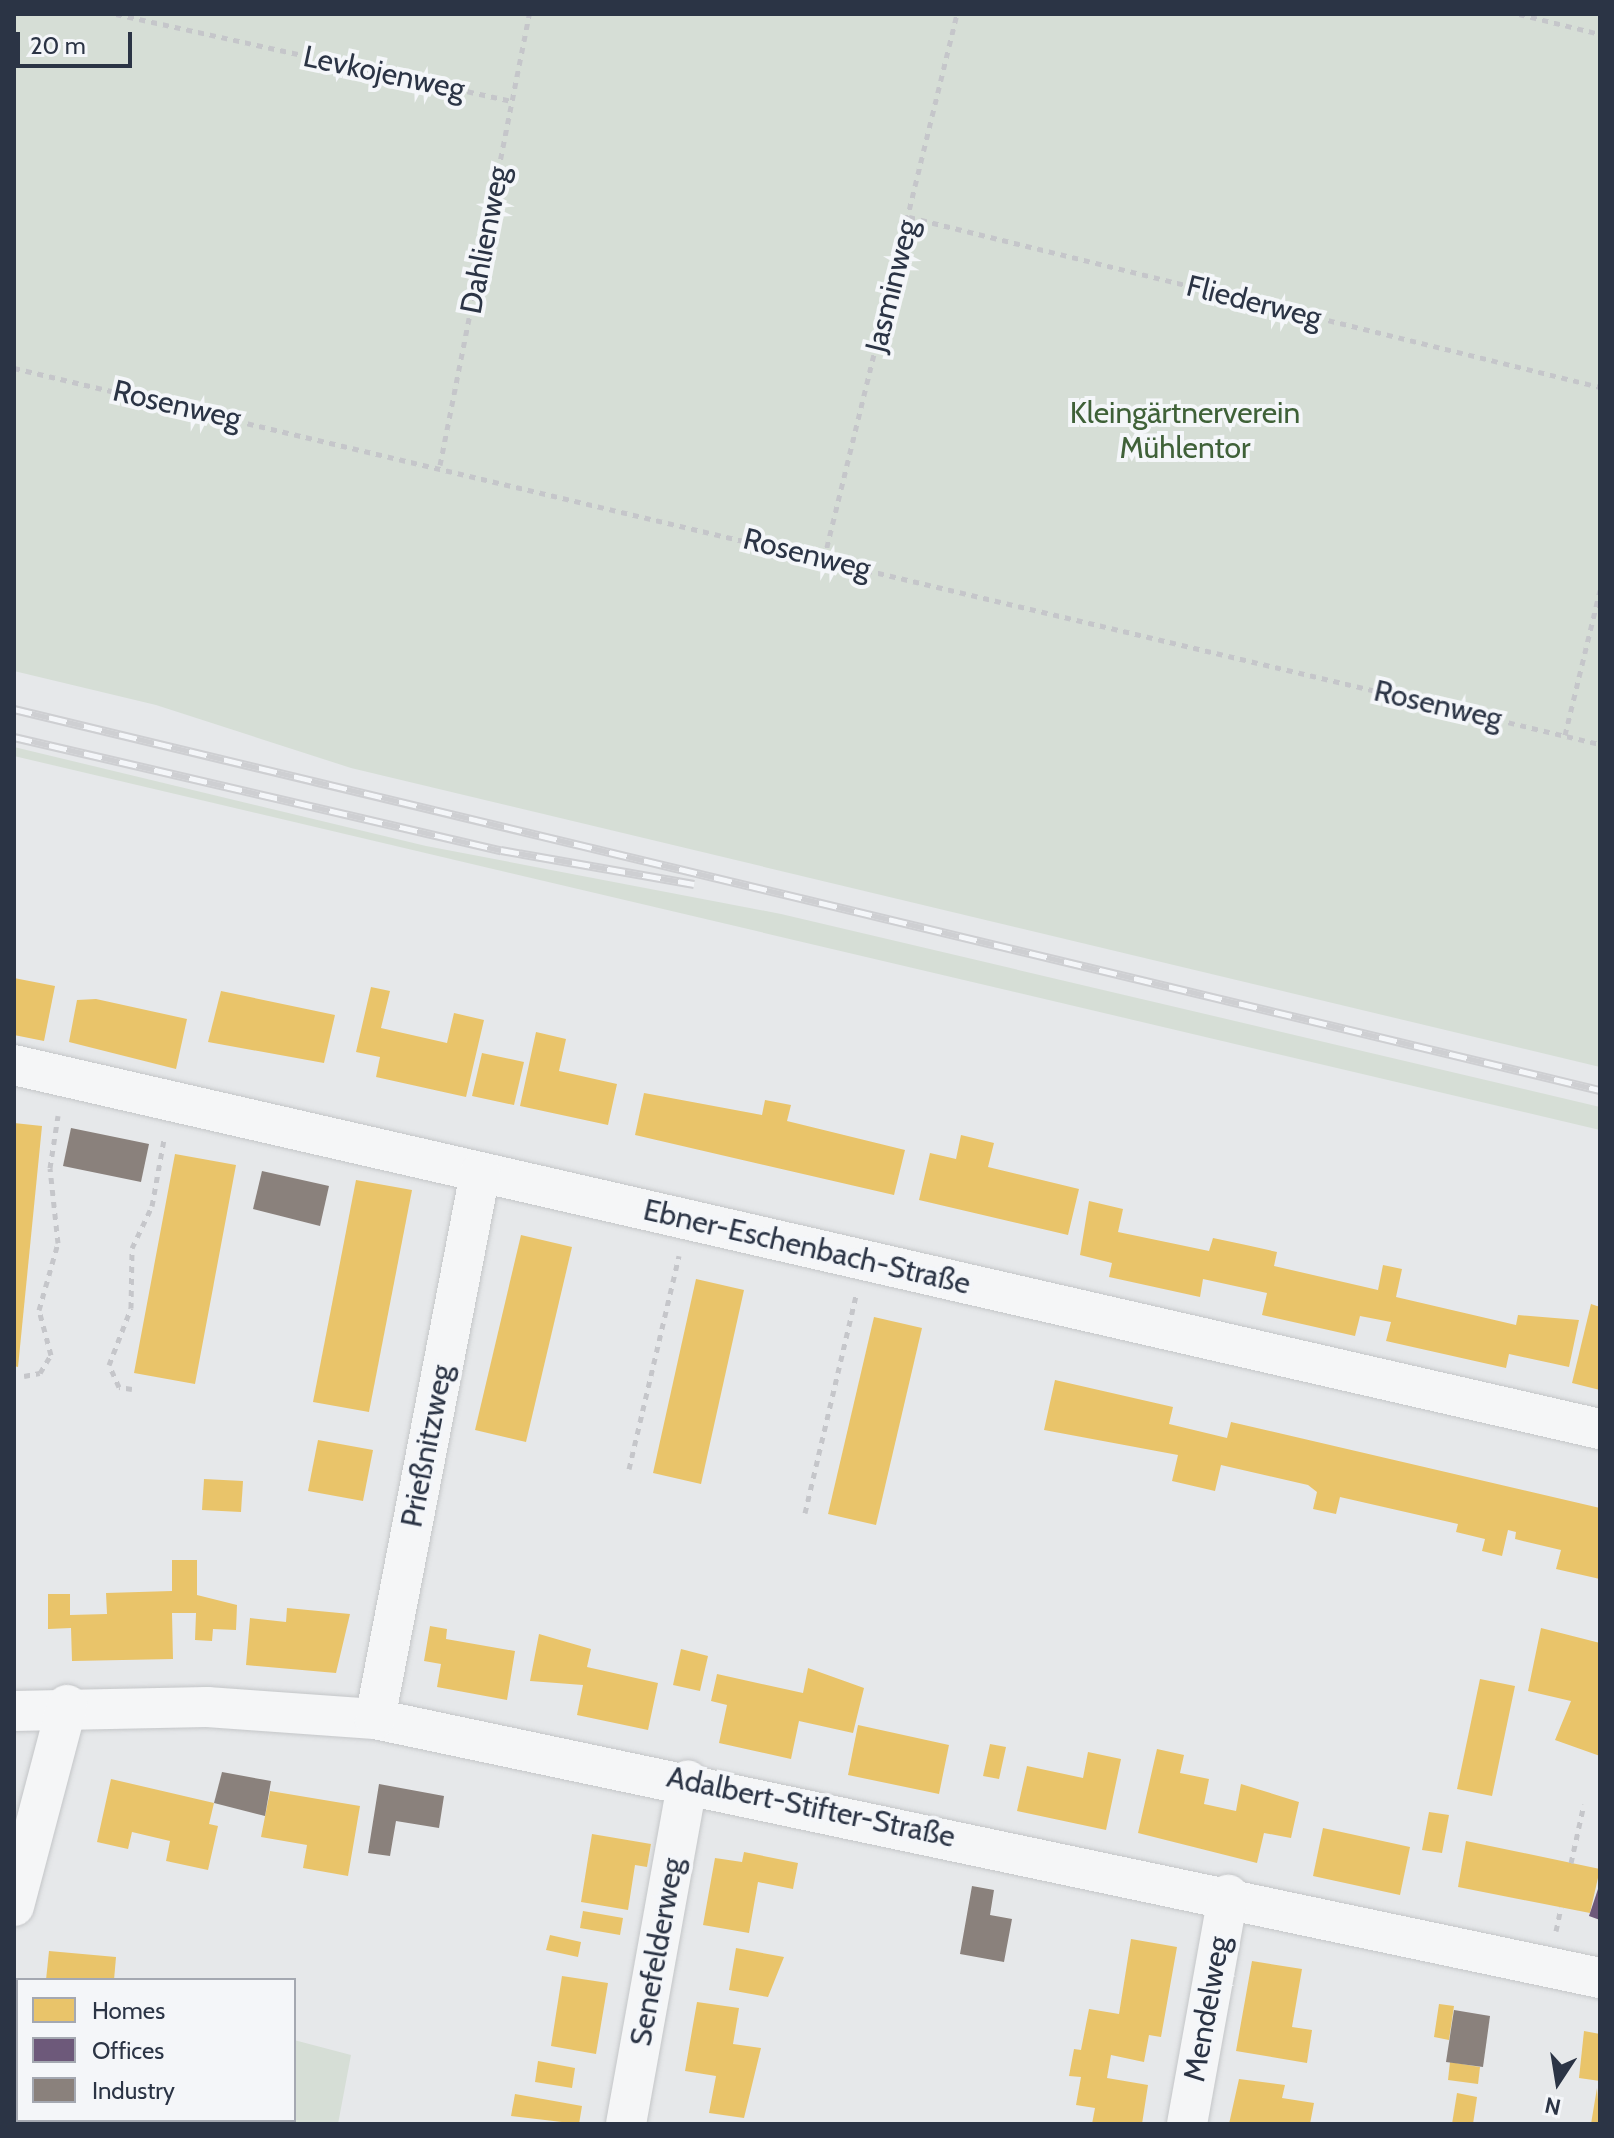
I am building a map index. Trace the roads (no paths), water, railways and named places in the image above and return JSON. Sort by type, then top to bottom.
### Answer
[{"type":"street","name":"Ebner-Eschenbach-Straße","points":[[14,1065],[1600,1429]]},
{"type":"street","name":"Prießnitzweg","points":[[375,1719],[480,1173]]},
{"type":"street","name":"Adalbert-Stifter-Straße","points":[[14,1711],[67,1705],[375,1719],[688,1781],[1228,1895],[1600,1978]]},
{"type":"street","points":[[14,1906],[67,1705]]},
{"type":"street","name":"Senefelderweg","points":[[626,2124],[688,1781]]},
{"type":"street","name":"Mendelweg","points":[[1187,2124],[1228,1895]]},
{"type":"railway","points":[[14,709],[1600,1090]]},
{"type":"railway","points":[[14,737],[501,850],[694,884]]},
{"type":"park label","name":"Kleingärtnerverein Mühlentor","points":[[1185,430]]}]
